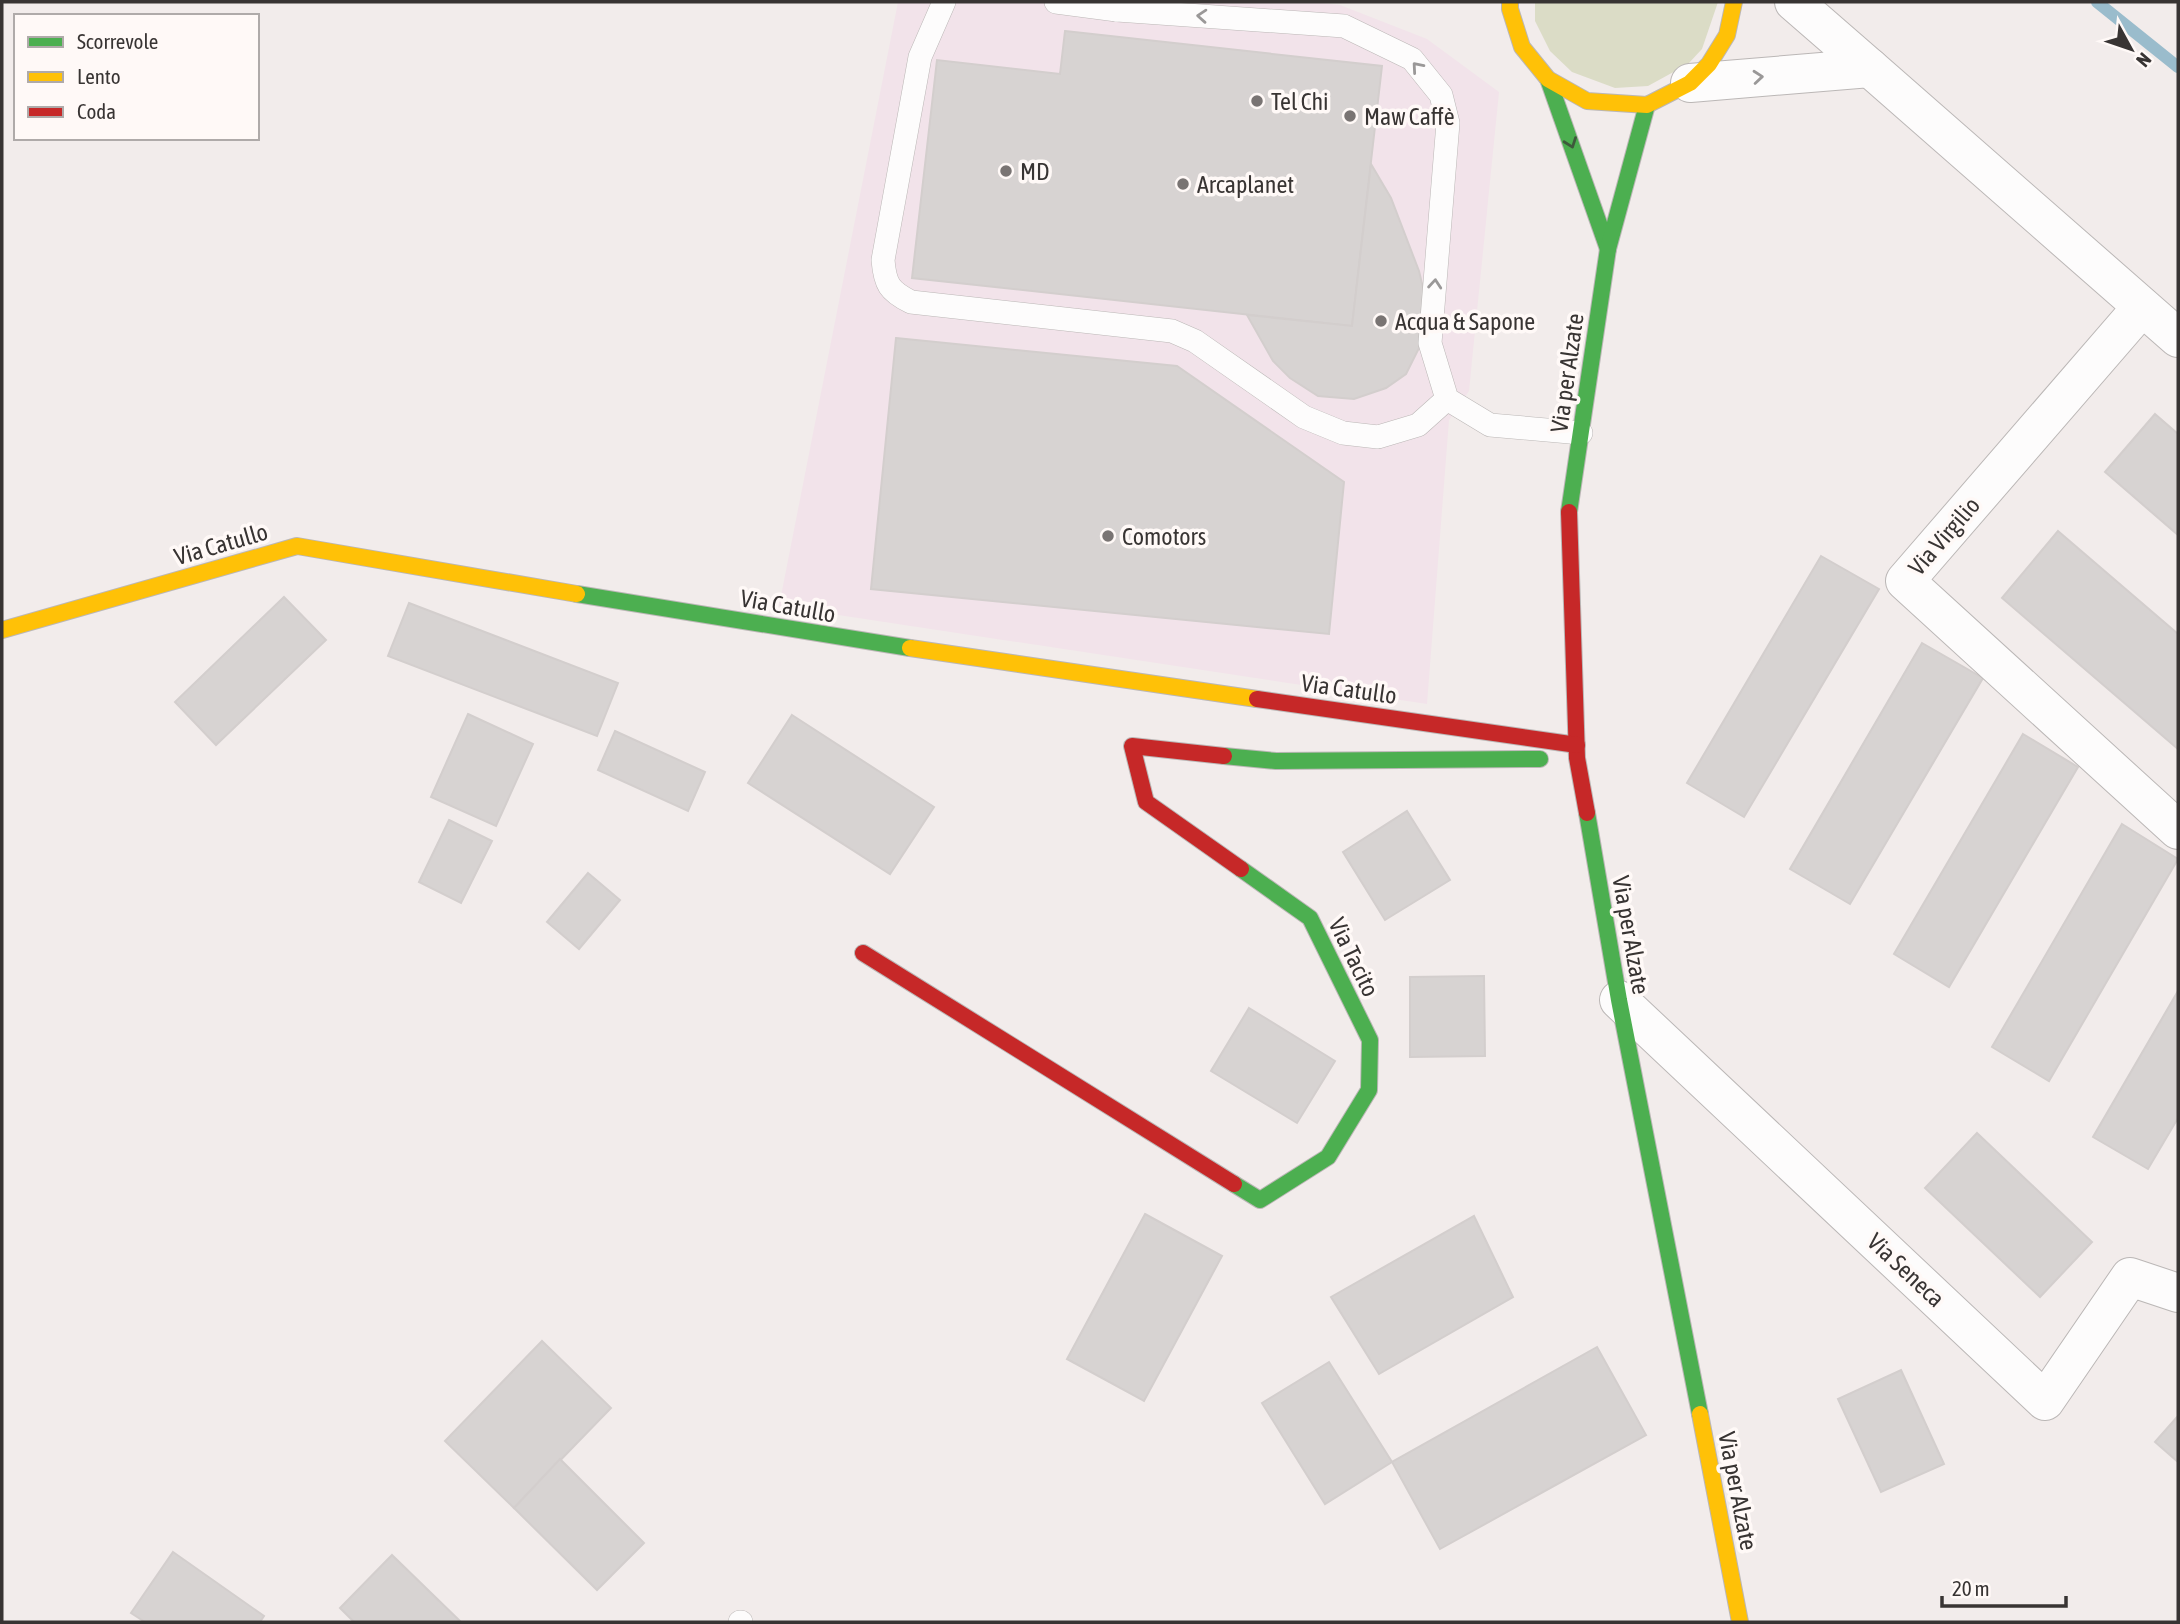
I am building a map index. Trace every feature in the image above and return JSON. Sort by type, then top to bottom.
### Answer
[{"type":"street","points":[[1506,6],[1522,47],[1548,79],[1587,101],[1647,105],[1690,83],[1709,64],[1727,35],[1734,2]]},
{"type":"street","points":[[1794,2],[2178,338]]},
{"type":"street","points":[[1690,83],[1870,68]]},
{"type":"street","name":"Via per Alzate","points":[[1548,79],[1608,249]]},
{"type":"street","name":"Via per Alzate","points":[[1647,105],[1608,249],[1568,517],[1567,755],[1619,1000],[1740,1622]]},
{"type":"street","name":"Via Virgilio","points":[[2142,307],[1905,581],[2178,830]]},
{"type":"street","name":"Via Catullo","points":[[2,630],[297,546],[840,638],[1567,755]]},
{"type":"street","name":"Via Tacito","points":[[863,953],[1260,1200],[1328,1157],[1369,1090],[1370,1040],[1310,918],[1146,802],[1132,746],[1276,761],[1567,755]]},
{"type":"street","name":"Via Seneca","points":[[1619,1000],[2045,1401],[2130,1276],[2178,1293]]},
{"type":"lane","points":[[944,2],[920,57],[883,260],[885,277],[895,294],[911,302],[1172,331],[1195,341],[1304,417],[1343,433],[1378,437],[1418,425],[1447,399]]},
{"type":"lane","points":[[1056,2],[1344,26],[1412,59],[1441,95],[1448,123],[1430,343],[1447,399],[1490,425],[1581,433]]},
{"type":"shaded area","points":[[898,2],[1314,2],[1340,5],[1427,39],[1499,92],[1469,391],[1449,420],[1427,704],[779,606]]},
{"type":"green space","points":[[1535,2],[1718,2],[1702,49],[1688,64],[1648,86],[1615,88],[1572,72],[1550,51],[1535,21]]},
{"type":"building","points":[[1065,31],[1382,66],[1352,326],[912,278],[937,60],[1060,74]]},
{"type":"building","points":[[1371,164],[1391,198],[1419,271],[1427,304],[1421,344],[1406,374],[1386,388],[1354,399],[1318,396],[1290,378],[1273,361],[1247,315],[1352,326]]},
{"type":"building","name":"Comotors","points":[[896,338],[1177,366],[1344,482],[1329,634],[871,589]]},
{"type":"building","points":[[2155,414],[2178,434],[2178,535],[2105,472]]},
{"type":"building","points":[[2058,531],[2178,634],[2178,749],[2002,598]]},
{"type":"building","points":[[1821,556],[1879,589],[1744,817],[1687,783]]},
{"type":"building","points":[[284,597],[326,640],[216,745],[175,702]]},
{"type":"building","points":[[409,603],[618,683],[597,736],[388,656]]},
{"type":"building","points":[[1922,643],[1983,678],[1850,904],[1790,869]]},
{"type":"building","points":[[468,714],[533,744],[496,826],[431,797]]},
{"type":"building","points":[[792,715],[934,807],[890,874],[748,783]]},
{"type":"building","points":[[615,731],[705,772],[688,811],[598,770]]},
{"type":"building","points":[[2023,734],[2078,767],[1949,987],[1894,954]]},
{"type":"building","points":[[1407,811],[1450,880],[1385,920],[1343,852]]},
{"type":"building","points":[[449,820],[492,841],[461,903],[419,882]]},
{"type":"building","points":[[2122,824],[2178,859],[2049,1081],[1992,1047]]},
{"type":"building","points":[[588,873],[620,900],[579,949],[547,922]]},
{"type":"building","points":[[1484,976],[1485,1056],[1410,1057],[1410,977]]},
{"type":"building","points":[[2178,991],[2178,1118],[2148,1169],[2093,1137]]},
{"type":"building","points":[[1249,1008],[1335,1061],[1297,1123],[1211,1071]]},
{"type":"building","points":[[1977,1133],[2092,1242],[2040,1297],[1925,1188]]},
{"type":"building","points":[[1145,1214],[1222,1256],[1144,1401],[1067,1359]]},
{"type":"building","points":[[1474,1216],[1513,1297],[1379,1374],[1331,1297]]},
{"type":"building","points":[[542,1341],[611,1408],[514,1508],[445,1441]]},
{"type":"building","points":[[1597,1347],[1646,1435],[1440,1549],[1392,1462]]},
{"type":"building","points":[[1329,1362],[1392,1462],[1325,1504],[1262,1403]]},
{"type":"building","points":[[1901,1370],[1944,1464],[1881,1492],[1838,1399]]},
{"type":"building","points":[[2178,1416],[2178,1462],[2155,1442]]},
{"type":"building","points":[[560,1459],[644,1543],[597,1590],[514,1508]]},
{"type":"building","points":[[173,1552],[264,1616],[260,1622],[145,1622],[131,1613]]},
{"type":"building","points":[[392,1555],[461,1622],[354,1622],[340,1608]]},
{"type":"waterway","points":[[2097,2],[2178,67]]},
{"type":"traffic: fast","points":[[1548,79],[1608,249]]},
{"type":"traffic: fast","points":[[1569,512],[1608,249],[1647,105]]},
{"type":"traffic: fast","points":[[577,594],[910,648]]},
{"type":"traffic: fast","points":[[1224,756],[1276,761],[1540,759]]},
{"type":"traffic: fast","points":[[1587,813],[1619,1000],[1700,1414]]},
{"type":"traffic: fast","points":[[1234,1184],[1260,1200],[1328,1157],[1369,1090],[1370,1040],[1310,918],[1241,869]]},
{"type":"traffic: slow","points":[[1510,2],[1522,47],[1548,79],[1587,101],[1647,105],[1690,83],[1709,64],[1727,35],[1734,2]]},
{"type":"traffic: slow","points":[[2,630],[297,546],[577,594]]},
{"type":"traffic: slow","points":[[910,648],[1257,699]]},
{"type":"traffic: slow","points":[[1700,1414],[1740,1622]]},
{"type":"traffic: jam","points":[[1569,512],[1577,758],[1587,813]]},
{"type":"traffic: jam","points":[[1257,699],[1577,745]]},
{"type":"traffic: jam","points":[[1224,756],[1132,746],[1146,802],[1241,869]]},
{"type":"traffic: jam","points":[[863,953],[1234,1184]]},
{"type":"place","name":"Tel Chi","points":[[1257,101]]},
{"type":"place","name":"Maw Caffè","points":[[1350,116]]},
{"type":"place","name":"MD","points":[[1006,171]]},
{"type":"place","name":"Arcaplanet","points":[[1183,184]]},
{"type":"place","name":"Acqua & Sapone","points":[[1381,321]]},
{"type":"place","name":"Comotors","points":[[1108,536]]}]
